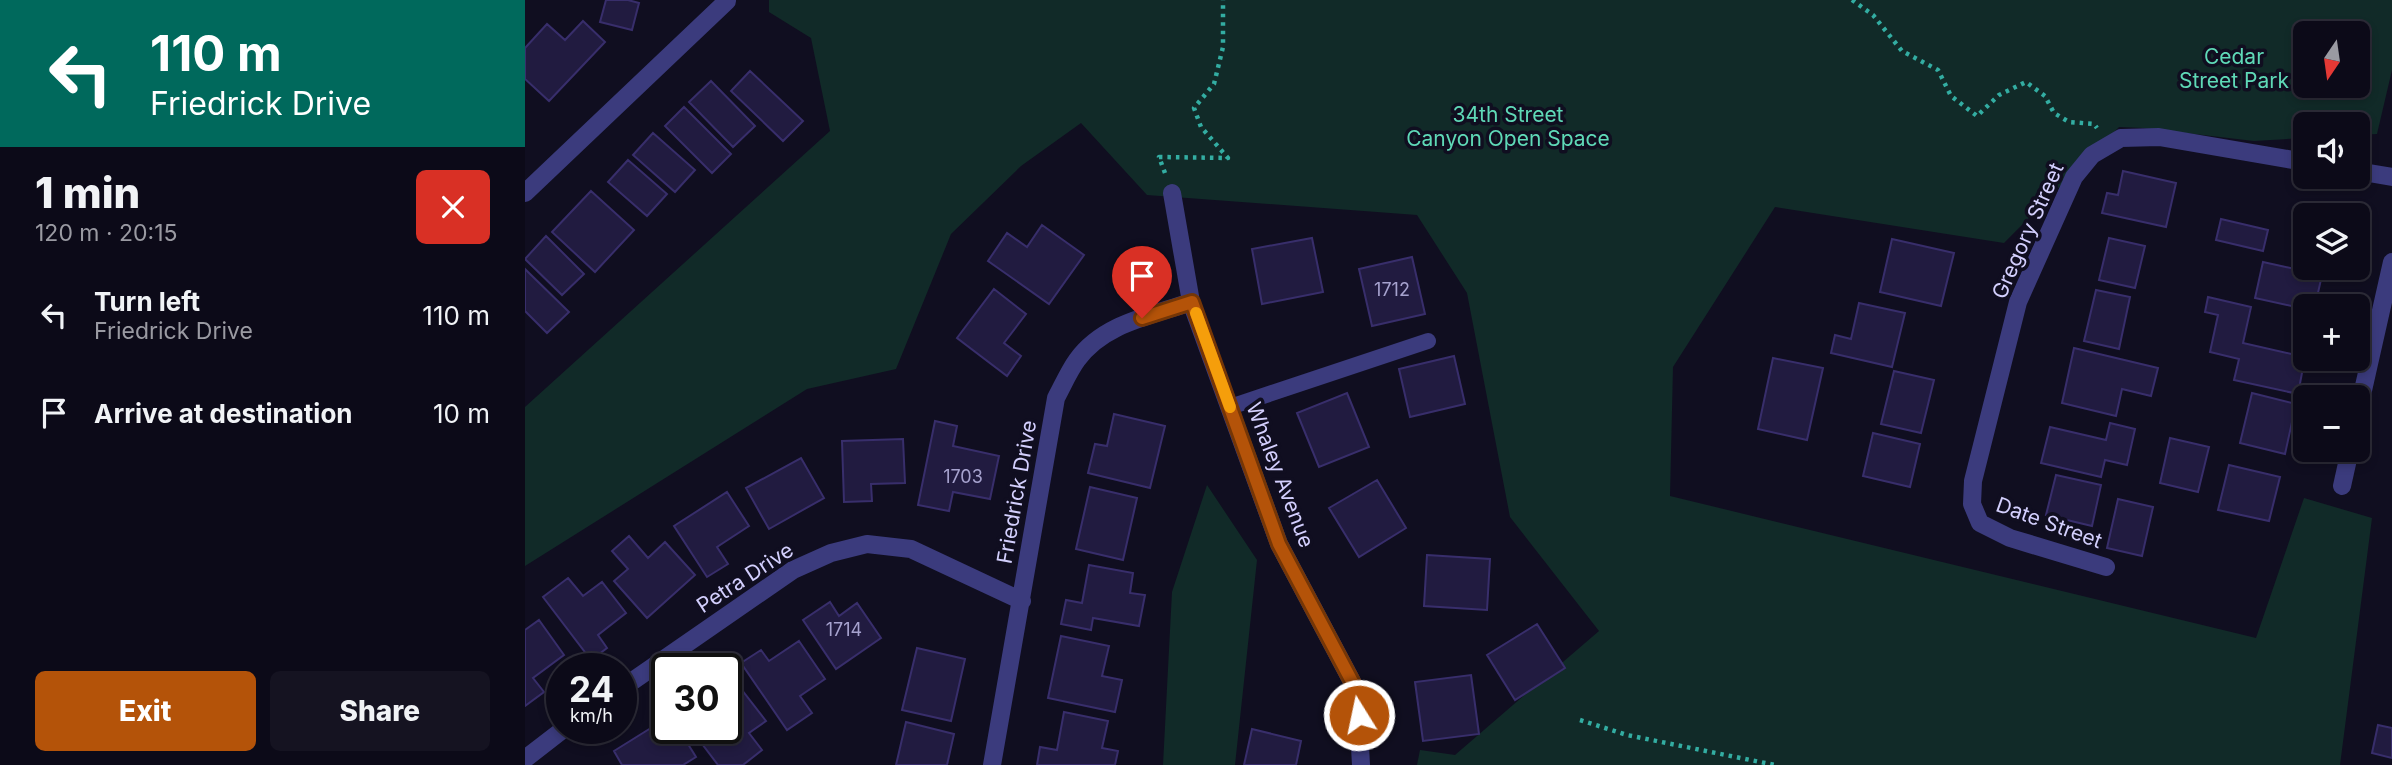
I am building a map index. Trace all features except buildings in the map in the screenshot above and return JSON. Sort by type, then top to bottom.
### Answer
[{"type":"street","points":[[525,193],[727,1]]},
{"type":"street","name":"Gregory Street","points":[[1973,481],[2018,302],[2074,177],[2092,155],[2121,138],[2159,137],[2293,160]]},
{"type":"street","points":[[2370,173],[2392,177]]},
{"type":"street","name":"Whaley Avenue","points":[[1172,193],[1192,302],[1279,544],[1357,691],[1361,765]]},
{"type":"street","points":[[2364,385],[2392,262]]},
{"type":"street","name":"Friedrick Drive","points":[[992,765],[1056,398],[1077,360],[1097,337],[1118,326],[1192,302]]},
{"type":"street","points":[[2342,486],[2347,462]]},
{"type":"street","name":"Date Street","points":[[1973,481],[1972,504],[1980,523],[2010,538],[2106,567]]},
{"type":"street","name":"Petra Drive","points":[[637,678],[793,570],[831,552],[867,544],[911,550],[1021,601]]},
{"type":"street","points":[[525,759],[546,743]]},
{"type":"lane","points":[[1230,407],[1428,341]]},
{"type":"path","points":[[1172,193],[1159,157],[1228,158],[1201,127],[1194,108],[1214,85],[1223,47],[1223,0]]},
{"type":"path","points":[[1852,0],[1873,15],[1902,51],[1938,70],[1951,96],[1977,116],[1999,95],[2026,82],[2045,96],[2055,113],[2069,122],[2094,124],[2113,143]]},
{"type":"path","points":[[1580,720],[1627,735],[1775,765]]},
{"type":"green space","points":[[769,0],[2392,0],[2392,70],[2377,134],[2370,134],[2370,112],[2293,112],[2293,139],[2254,141],[2119,127],[2004,243],[1775,207],[1673,367],[1670,496],[2256,638],[2304,498],[2372,518],[2340,765],[1417,765],[1420,750],[1455,755],[1599,631],[1510,517],[1467,293],[1417,215],[1147,195],[1081,123],[1021,166],[951,234],[896,369],[807,389],[525,566],[525,407],[830,131],[811,38],[769,12]]},
{"type":"green space","points":[[1207,485],[1257,560],[1235,765],[1163,765],[1172,592]]},
{"type":"slow traffic","points":[[1196,313],[1230,407]]},
{"type":"route","points":[[1142,318],[1192,302],[1279,544],[1357,691],[1359,715]]},
{"type":"park label","name":"Cedar Street Park","points":[[2234,69]]},
{"type":"park label","name":"34th Street Canyon Open Space","points":[[1508,127]]}]
